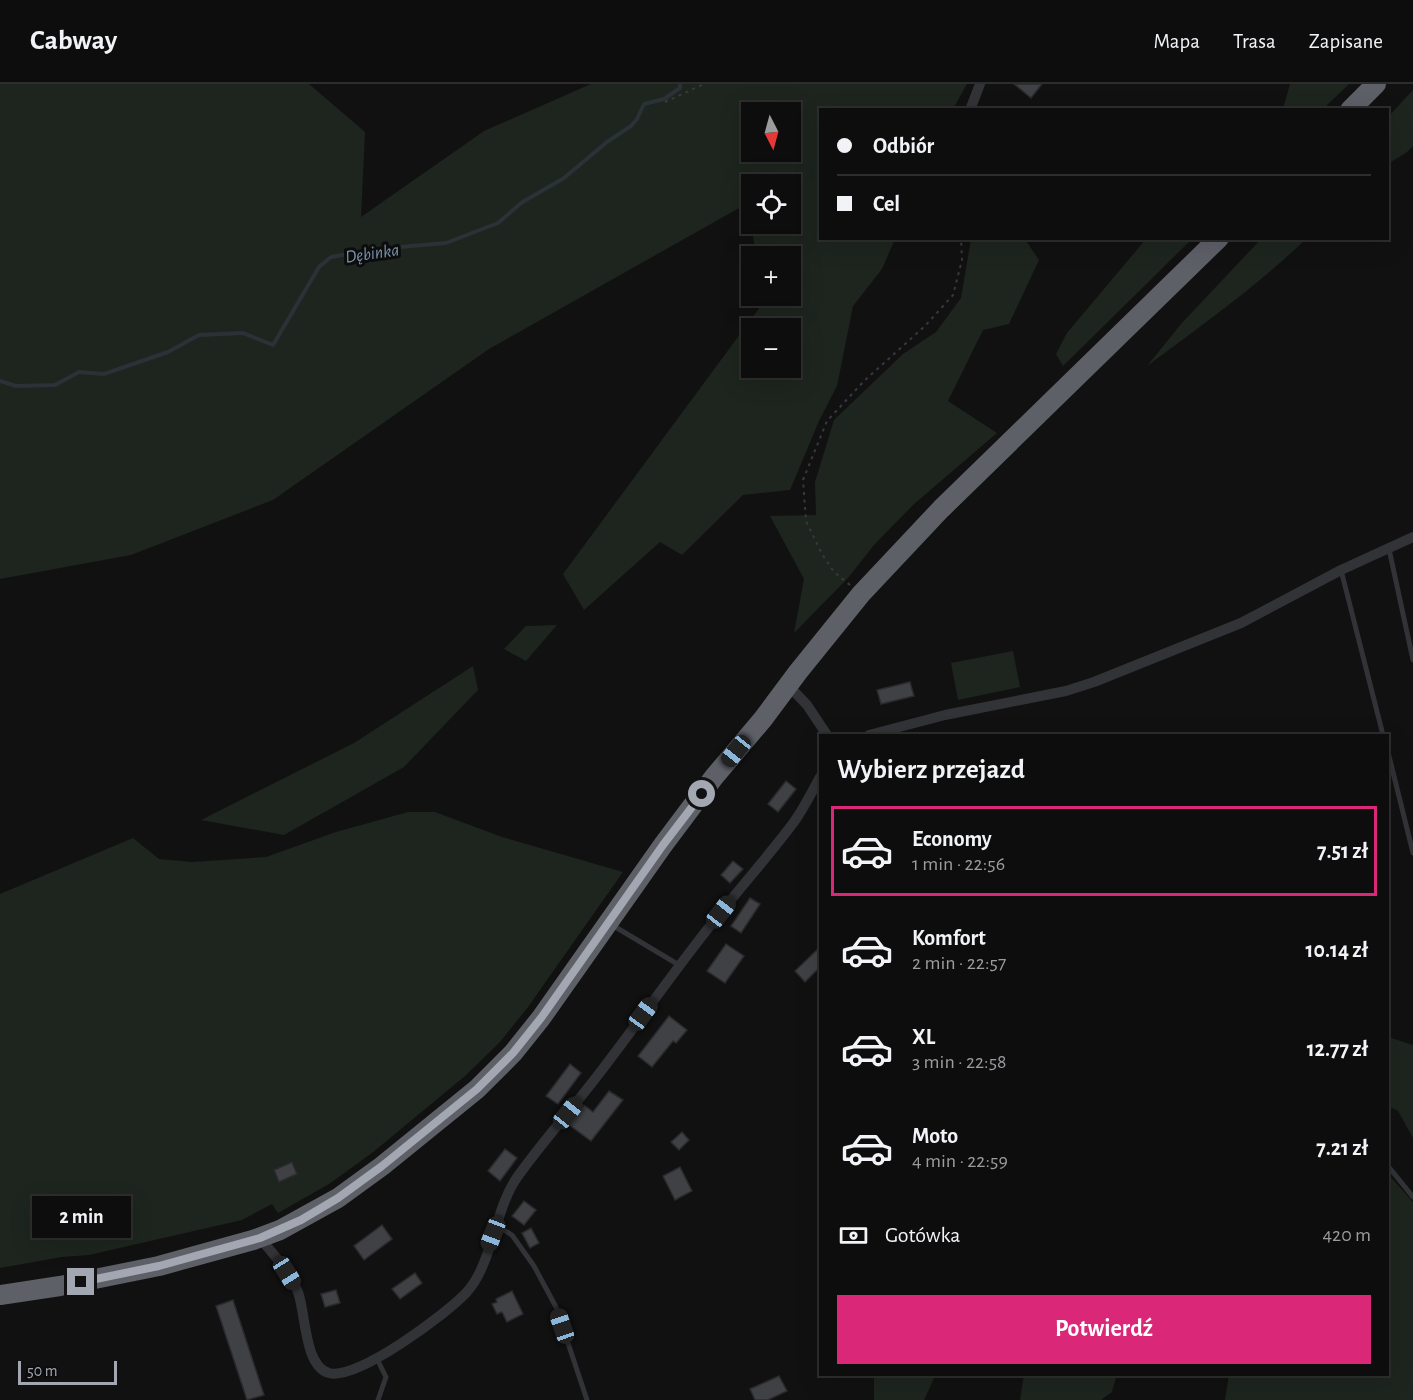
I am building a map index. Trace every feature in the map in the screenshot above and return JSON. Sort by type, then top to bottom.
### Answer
[{"type":"highway","points":[[1352,108],[1376,84]]},
{"type":"highway","points":[[0,1295],[60,1286],[159,1266],[260,1238],[301,1220],[338,1198],[382,1166],[477,1089],[513,1053],[534,1026],[663,845],[861,594],[934,516],[1217,240]]},
{"type":"street","points":[[971,108],[980,84]]},
{"type":"street","points":[[873,734],[945,715],[1066,691],[1094,682],[1241,623],[1341,570],[1413,537]]},
{"type":"street","points":[[788,685],[807,705],[826,734]]},
{"type":"street","points":[[260,1238],[298,1290],[310,1347],[319,1368],[332,1374],[342,1374],[377,1359],[443,1313],[467,1291],[478,1274],[516,1179],[598,1076],[679,964],[795,820],[819,779]]},
{"type":"lane","points":[[1389,549],[1413,660]]},
{"type":"lane","points":[[1341,570],[1383,734]]},
{"type":"lane","points":[[1389,756],[1413,853]]},
{"type":"lane","points":[[607,923],[679,964]]},
{"type":"lane","points":[[1389,1167],[1413,1197]]},
{"type":"lane","points":[[496,1225],[512,1235],[534,1266],[556,1307],[587,1400]]},
{"type":"lane","points":[[377,1359],[386,1377],[378,1400]]},
{"type":"path","points":[[665,102],[704,84]]},
{"type":"path","points":[[861,594],[834,572],[822,554],[806,521],[803,480],[827,421],[864,381],[925,326],[953,295],[962,260],[961,240]]},
{"type":"shaded area","points":[[0,84],[309,84],[365,132],[361,217],[484,131],[591,84],[967,84],[954,108],[819,108],[819,240],[895,240],[882,269],[853,306],[837,386],[819,421],[790,490],[743,495],[682,555],[660,542],[584,610],[563,574],[741,333],[741,378],[801,378],[801,318],[752,318],[761,306],[801,306],[801,246],[754,246],[753,234],[801,234],[801,174],[741,174],[741,207],[489,349],[273,500],[131,555],[0,579]]},
{"type":"shaded area","points":[[1290,84],[1349,84],[1324,108],[1283,108]]},
{"type":"shaded area","points":[[1413,90],[1413,146],[1389,163],[1389,116]]},
{"type":"shaded area","points":[[971,240],[1026,240],[1039,260],[1009,324],[983,330],[948,401],[997,433],[913,505],[874,545],[848,578],[794,633],[804,579],[770,516],[816,515],[815,482],[834,420],[903,354],[936,332],[961,298]]},
{"type":"shaded area","points":[[1145,240],[1191,240],[1063,366],[1056,354],[1067,333]]},
{"type":"shaded area","points":[[1260,240],[1305,240],[1208,321],[1147,366],[1181,324]]},
{"type":"shaded area","points":[[557,625],[526,661],[504,649],[526,626]]},
{"type":"shaded area","points":[[1013,651],[1020,687],[958,700],[951,663]]},
{"type":"shaded area","points":[[473,666],[478,690],[404,767],[284,835],[201,820],[354,743]]},
{"type":"shaded area","points":[[408,812],[435,812],[502,837],[623,872],[528,1007],[500,1042],[465,1076],[372,1153],[329,1184],[278,1213],[272,1204],[242,1220],[89,1255],[62,1257],[0,1268],[0,894],[133,838],[159,859],[192,862],[266,857],[336,832]]},
{"type":"shaded area","points":[[1389,1037],[1413,1045],[1413,1138],[1398,1111],[1389,1106]]},
{"type":"shaded area","points":[[1389,1175],[1413,1202],[1413,1400],[1225,1400],[1229,1376],[1389,1376]]},
{"type":"shaded area","points":[[874,1376],[935,1376],[924,1400],[874,1400]]},
{"type":"shaded area","points":[[1024,1376],[1116,1376],[1112,1392],[1101,1400],[1020,1400]]},
{"type":"building","points":[[1014,84],[1042,84],[1031,98]]},
{"type":"building","points":[[910,682],[914,696],[881,704],[877,690]]},
{"type":"building","points":[[786,781],[796,789],[778,812],[768,804]]},
{"type":"building","points":[[733,861],[743,869],[730,883],[721,875]]},
{"type":"building","points":[[750,898],[760,904],[741,933],[731,926]]},
{"type":"building","points":[[726,944],[744,956],[725,983],[707,971]]},
{"type":"building","points":[[819,948],[819,968],[805,982],[795,971]]},
{"type":"building","points":[[669,1016],[687,1030],[676,1043],[673,1041],[652,1067],[638,1056]]},
{"type":"building","points":[[570,1064],[581,1073],[558,1104],[546,1096]]},
{"type":"building","points":[[609,1091],[623,1100],[591,1141],[568,1124],[584,1105],[593,1112]]},
{"type":"building","points":[[682,1132],[689,1140],[679,1150],[671,1142]]},
{"type":"building","points":[[505,1149],[517,1158],[500,1181],[488,1171]]},
{"type":"building","points":[[292,1162],[297,1174],[279,1182],[274,1170]]},
{"type":"building","points":[[680,1167],[692,1191],[675,1200],[663,1176]]},
{"type":"building","points":[[524,1201],[536,1210],[524,1225],[512,1216]]},
{"type":"building","points":[[382,1225],[392,1239],[364,1260],[354,1246]]},
{"type":"building","points":[[531,1228],[539,1243],[530,1248],[522,1233]]},
{"type":"building","points":[[415,1273],[422,1283],[400,1299],[392,1289]]},
{"type":"building","points":[[336,1290],[340,1303],[325,1307],[321,1294]]},
{"type":"building","points":[[512,1291],[523,1314],[507,1322],[502,1312],[497,1314],[492,1304],[497,1302],[496,1299]]},
{"type":"building","points":[[233,1300],[264,1395],[247,1400],[216,1306]]},
{"type":"building","points":[[779,1376],[787,1391],[768,1400],[755,1400],[750,1389]]},
{"type":"waterway","name":"Dębinka","points":[[0,381],[16,386],[55,385],[79,372],[104,374],[168,352],[199,335],[243,333],[273,345],[319,267],[331,257],[377,249],[446,243],[498,223],[521,203],[564,178],[607,142],[631,126],[644,104],[664,99],[680,88],[680,84]]},
{"type":"route","points":[[81,1282],[159,1266],[260,1238],[301,1220],[338,1198],[382,1166],[477,1089],[513,1053],[541,1018],[581,959],[702,794]]}]
